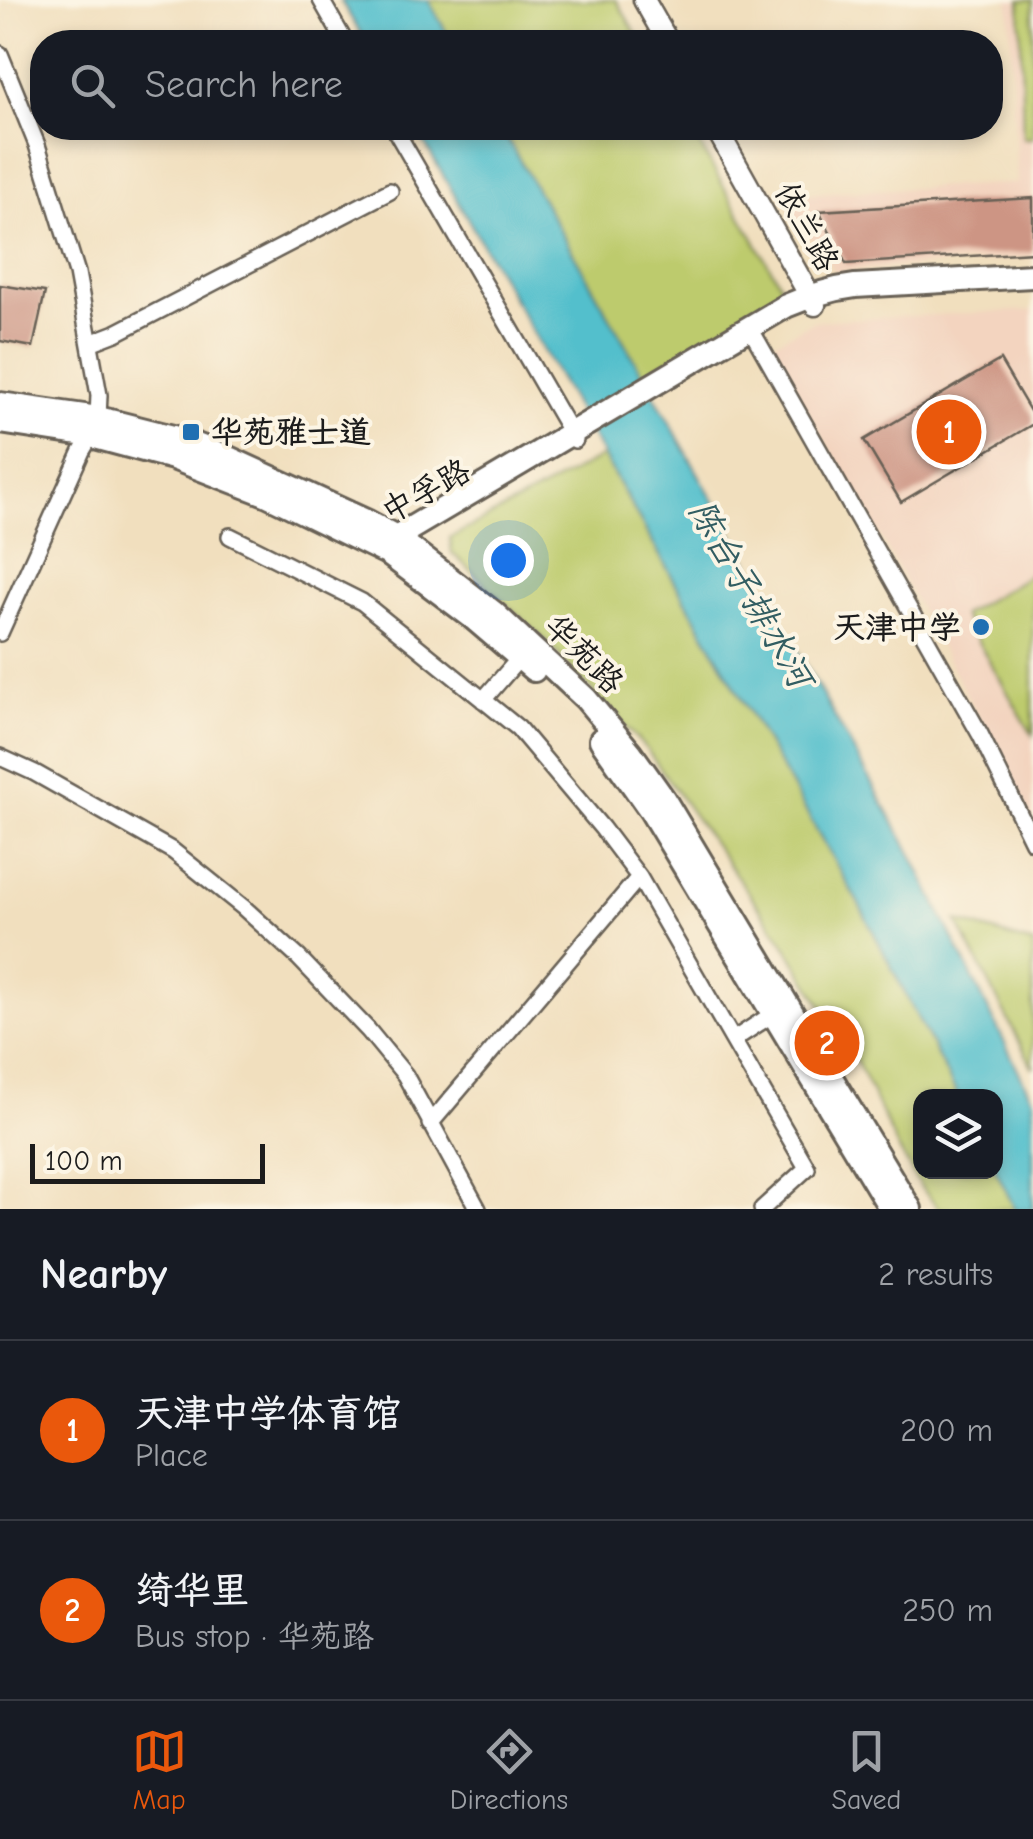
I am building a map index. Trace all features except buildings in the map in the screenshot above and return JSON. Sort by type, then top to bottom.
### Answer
[{"type":"main road","points":[[752,332],[832,288],[1033,276]]},
{"type":"main road","points":[[813,300],[1033,285]]},
{"type":"main road","name":"中孚路","points":[[405,538],[752,332]]},
{"type":"main road","name":"华苑路","points":[[0,404],[95,427]]},
{"type":"main road","name":"华苑路","points":[[0,422],[160,432],[222,455],[362,529],[405,538],[494,613],[616,758],[910,1209]]},
{"type":"main road","name":"华苑路","points":[[405,538],[428,583],[525,652]]},
{"type":"main road","name":"华苑路","points":[[780,1010],[891,1209]]},
{"type":"street","points":[[321,0],[338,30]]},
{"type":"street","points":[[644,0],[661,30]]},
{"type":"street","points":[[0,54],[30,128]]},
{"type":"street","points":[[0,633],[95,427],[99,395],[78,273],[35,140]]},
{"type":"street","points":[[401,140],[576,436]]},
{"type":"street","name":"依兰路","points":[[723,140],[813,300]]},
{"type":"street","points":[[90,342],[133,325],[390,191]]},
{"type":"street","points":[[752,332],[980,734],[1033,842]]},
{"type":"street","points":[[230,536],[362,602],[518,728],[602,828],[640,877],[808,1168],[762,1209]]},
{"type":"street","points":[[484,700],[525,652]]},
{"type":"street","points":[[0,758],[35,773],[173,851],[238,902],[299,958],[405,1075],[478,1209]]},
{"type":"street","points":[[430,1124],[640,877]]},
{"type":"street","points":[[733,1040],[780,1010]]},
{"type":"shaded area","points":[[1009,0],[1033,0],[1033,258],[835,272],[779,195],[1017,183]]},
{"type":"shaded area","name":"天津中学","points":[[1033,310],[1033,822],[875,527],[769,345],[815,321]]},
{"type":"green space","points":[[428,0],[616,0],[634,30],[445,30]]},
{"type":"green space","points":[[1020,0],[1033,0],[1033,138],[1023,138]]},
{"type":"green space","points":[[508,140],[697,140],[785,293],[643,375]]},
{"type":"green space","points":[[603,456],[859,904],[954,1089],[913,1089],[913,1174],[861,1070],[783,941],[647,750],[547,642],[452,553],[450,538]]},
{"type":"green space","points":[[1033,573],[1033,736],[962,615]]},
{"type":"green space","points":[[957,921],[1033,944],[1033,1068]]},
{"type":"green space","points":[[916,1179],[1000,1179],[1015,1209],[939,1209]]},
{"type":"water","points":[[340,0],[428,0],[445,30],[359,30]]},
{"type":"water","name":"陈台子排水河","points":[[423,140],[508,140],[643,375],[911,853],[1033,1100],[1033,1209],[1015,1209],[1000,1179],[1003,1089],[954,1089],[859,904]]},
{"type":"place","name":"华苑雅士道","points":[[191,432]]},
{"type":"place","name":"天津中学体育馆","points":[[949,432]]},
{"type":"place","name":"天津中学","points":[[981,627]]},
{"type":"place","name":"绮华里","points":[[827,1043]]}]
